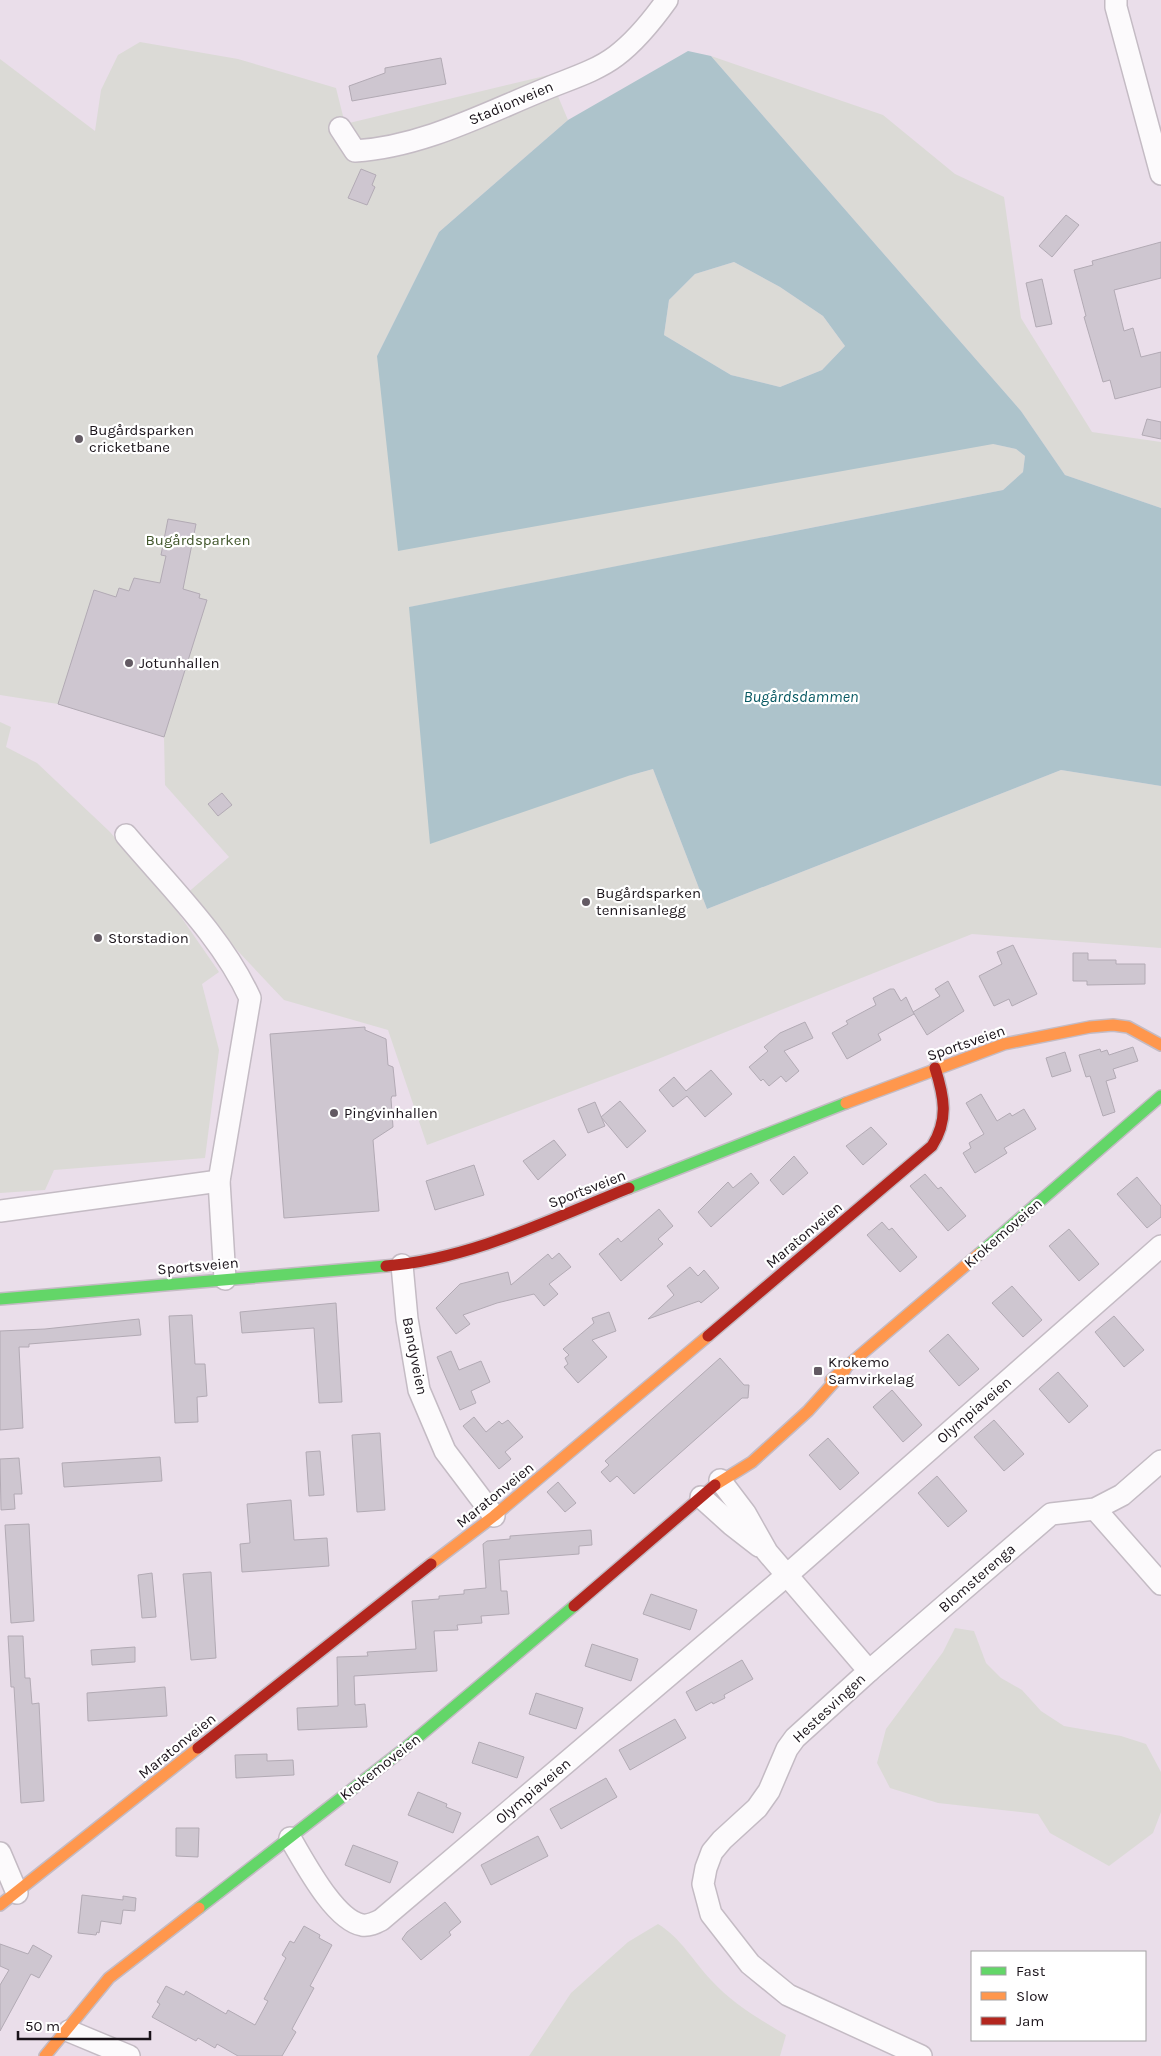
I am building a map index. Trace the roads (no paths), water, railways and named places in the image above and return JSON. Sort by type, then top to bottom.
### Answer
[{"type":"street","name":"Stadionveien","points":[[340,128],[355,151],[378,149],[438,134],[586,72],[615,57],[642,32],[667,0]]},
{"type":"street","points":[[1116,0],[1116,7],[1161,174]]},
{"type":"street","points":[[126,835],[215,941],[239,973],[250,998],[219,1181],[225,1279]]},
{"type":"street","name":"Sportsveien","points":[[0,1299],[402,1265],[475,1249],[935,1068],[1004,1044],[1090,1027],[1113,1025],[1128,1027],[1161,1045]]},
{"type":"street","name":"Maratonveien","points":[[0,1905],[397,1590],[494,1516],[932,1147],[940,1136],[945,1108],[944,1093],[935,1068]]},
{"type":"street","name":"Krokemoveien","points":[[806,1397],[845,1370],[1161,1096]]},
{"type":"street","points":[[0,1211],[219,1181]]},
{"type":"street","name":"Olympiaveien","points":[[290,1838],[306,1865],[345,1917],[362,1925],[381,1920],[786,1575],[1161,1246]]},
{"type":"street","name":"Bandyveien","points":[[402,1265],[407,1319],[419,1390],[445,1451],[494,1516]]},
{"type":"street","name":"Krokemoveien","points":[[720,1480],[752,1462],[808,1410],[845,1370]]},
{"type":"street","name":"Krokemoveien","points":[[45,2056],[69,2031],[81,2009],[109,1978],[290,1838],[480,1686],[701,1497],[720,1480],[736,1458]]},
{"type":"street","name":"Blomsterenga","points":[[869,1671],[1051,1514],[1095,1509],[1122,1495],[1161,1461]]},
{"type":"street","points":[[720,1480],[745,1513],[767,1552],[786,1575]]},
{"type":"street","points":[[701,1497],[732,1525],[767,1552]]},
{"type":"street","points":[[1095,1509],[1161,1584]]},
{"type":"street","name":"Hestesvingen","points":[[786,1575],[869,1671],[808,1726],[787,1748],[769,1790],[757,1808],[722,1840],[712,1852],[703,1884],[705,1898],[711,1914],[720,1928],[750,1964],[782,1991],[811,2008],[920,2056]]},
{"type":"street","points":[[0,1853],[17,1892]]},
{"type":"street","points":[[69,2031],[129,2056]]},
{"type":"water","name":"Bugårdsdammen","points":[[688,51],[711,56],[1021,411],[1065,475],[1161,508],[1161,786],[1061,770],[707,909],[653,769],[430,844],[409,607],[1003,490],[1023,472],[1025,456],[1016,449],[993,444],[398,551],[377,356],[439,232],[568,120]],"holes":[[[734,262],[780,287],[823,316],[845,346],[822,370],[780,387],[731,375],[664,335],[669,300],[695,274]]]},
{"type":"place","name":"Bugårdsparken cricketbane","points":[[79,439]]},
{"type":"place","name":"Jotunhallen","points":[[129,663]]},
{"type":"place","name":"Bugårdsparken tennisanlegg","points":[[586,902]]},
{"type":"place","name":"Storstadion","points":[[98,938]]},
{"type":"place","name":"Pingvinhallen","points":[[334,1113]]},
{"type":"place","name":"Krokemo Samvirkelag","points":[[818,1371]]},
{"type":"park label","name":"Bugårdsparken","points":[[198,540]]}]
